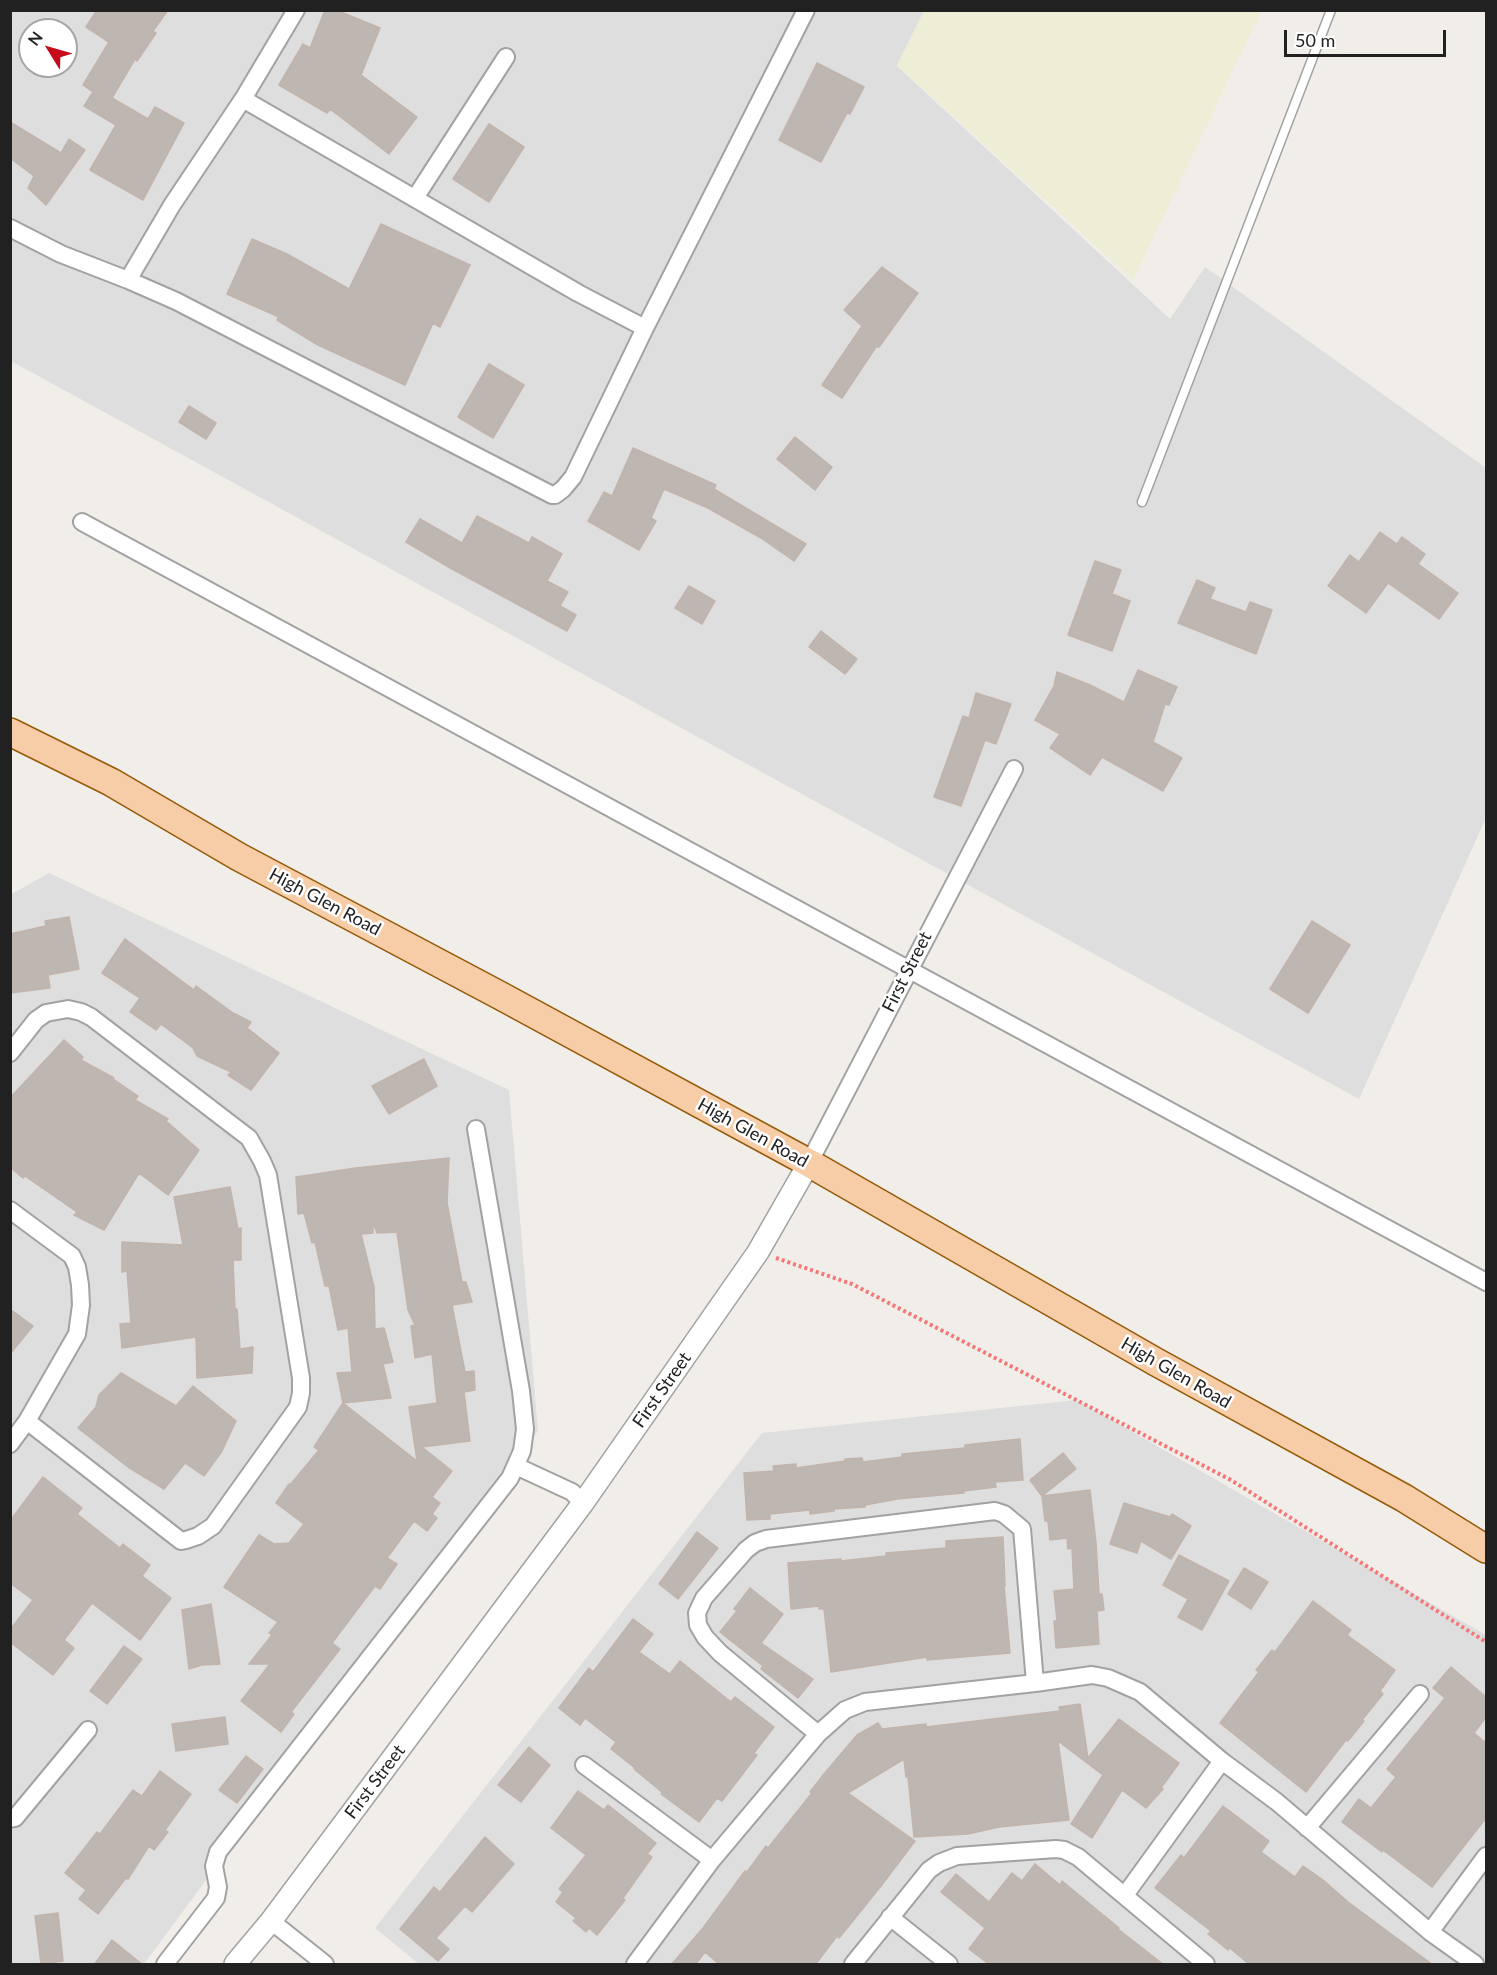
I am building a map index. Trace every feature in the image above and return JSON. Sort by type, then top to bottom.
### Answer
[{"type":"main road","name":"High Glen Road","points":[[10,732],[111,782],[239,857],[809,1163],[1175,1373],[1404,1498],[1486,1550]]},
{"type":"street","points":[[128,280],[172,204],[243,99],[296,10]]},
{"type":"street","points":[[10,228],[61,254],[176,301],[552,495],[561,492],[573,477],[645,328],[806,10]]},
{"type":"street","points":[[415,198],[506,57]]},
{"type":"street","points":[[243,99],[578,293],[645,328]]},
{"type":"street","points":[[82,522],[1486,1282]]},
{"type":"street","name":"First Street","points":[[235,1965],[271,1921],[583,1503],[758,1252],[809,1163],[1014,769]]},
{"type":"street","points":[[10,1053],[36,1020],[46,1013],[68,1010],[81,1012],[91,1017],[249,1138],[268,1175],[301,1378],[298,1407],[213,1526],[198,1536],[181,1541],[27,1422]]},
{"type":"street","points":[[165,1965],[216,1898],[218,1887],[214,1866],[218,1852],[510,1478],[522,1451],[525,1429],[521,1391],[476,1129]]},
{"type":"street","points":[[10,1210],[72,1256],[77,1268],[81,1305],[77,1334],[27,1422],[10,1444]]},
{"type":"street","points":[[516,1466],[572,1492],[583,1503]]},
{"type":"street","points":[[818,1734],[720,1653],[705,1637],[698,1625],[697,1613],[705,1598],[746,1550],[766,1539],[995,1511],[1004,1514],[1022,1529],[1035,1683]]},
{"type":"street","points":[[635,1965],[712,1860],[818,1734],[845,1710],[865,1702],[1092,1675],[1122,1683],[1140,1692],[1430,1932],[1475,1965]]},
{"type":"street","points":[[1307,1828],[1420,1694]]},
{"type":"street","points":[[10,1819],[15,1818],[88,1730]]},
{"type":"street","points":[[1125,1895],[1222,1761]]},
{"type":"street","points":[[584,1765],[712,1860]]},
{"type":"street","points":[[853,1965],[929,1870],[939,1863],[957,1856],[1064,1850],[1078,1857],[1125,1895],[1206,1965]]},
{"type":"street","points":[[1430,1932],[1486,1856]]},
{"type":"street","points":[[890,1917],[949,1965]]},
{"type":"street","points":[[271,1921],[325,1965]]},
{"type":"lane","points":[[1142,502],[1331,10]]},
{"type":"path","points":[[758,1252],[852,1284],[1231,1480],[1486,1642]]},
{"type":"shaded area","points":[[10,11],[924,11],[897,66],[1170,319],[1205,267],[1486,468],[1486,818],[1359,1099],[11,361]]},
{"type":"shaded area","points":[[49,873],[509,1090],[538,1431],[144,1964],[11,1964],[10,895]]},
{"type":"shaded area","points":[[1077,1400],[1486,1635],[1486,1964],[419,1964],[375,1928],[762,1433]]},
{"type":"green space","points":[[924,11],[1261,11],[1133,280],[897,65]]},
{"type":"building","points":[[97,10],[168,10],[153,31],[156,33],[137,61],[135,59],[112,98],[148,119],[155,107],[184,123],[143,200],[90,170],[116,125],[84,106],[93,92],[83,85],[109,42],[86,27]]},
{"type":"building","points":[[325,10],[336,10],[380,28],[361,75],[417,117],[389,154],[330,109],[327,113],[279,85],[303,44],[310,48]]},
{"type":"building","points":[[817,63],[864,87],[850,114],[847,113],[821,162],[779,140]]},
{"type":"building","points":[[10,122],[61,153],[69,139],[85,150],[46,205],[28,188],[34,176],[10,158]]},
{"type":"building","points":[[489,124],[524,147],[489,202],[453,179]]},
{"type":"building","points":[[381,224],[470,265],[440,327],[433,323],[405,385],[318,345],[277,320],[279,317],[227,294],[252,239],[287,254],[349,289]]},
{"type":"building","points":[[882,267],[918,293],[879,347],[876,347],[842,398],[822,385],[862,326],[844,310]]},
{"type":"building","points":[[489,364],[524,385],[493,438],[458,417]]},
{"type":"building","points":[[189,406],[216,423],[206,439],[179,422]]},
{"type":"building","points":[[795,437],[832,467],[815,490],[777,459]]},
{"type":"building","points":[[633,448],[716,485],[714,489],[806,544],[794,561],[761,538],[708,508],[664,489],[651,518],[656,521],[639,550],[588,521],[604,492],[612,496]]},
{"type":"building","points":[[477,516],[529,543],[532,537],[562,554],[547,581],[568,592],[560,606],[576,615],[567,631],[406,542],[420,519],[462,543]]},
{"type":"building","points":[[1380,532],[1397,544],[1402,537],[1425,554],[1418,564],[1458,593],[1439,619],[1388,583],[1366,613],[1328,586],[1350,555],[1359,562]]},
{"type":"building","points":[[1095,561],[1121,570],[1112,594],[1130,601],[1112,651],[1068,635]]},
{"type":"building","points":[[1197,580],[1215,588],[1210,599],[1246,612],[1250,602],[1272,610],[1256,654],[1178,623]]},
{"type":"building","points":[[689,586],[715,601],[702,624],[675,608]]},
{"type":"building","points":[[821,631],[857,659],[845,674],[809,647]]},
{"type":"building","points":[[1138,670],[1177,687],[1169,705],[1165,704],[1153,742],[1182,758],[1163,791],[1102,757],[1090,775],[1050,748],[1060,734],[1035,720],[1054,686],[1057,672],[1124,702]]},
{"type":"building","points":[[976,693],[1011,704],[996,744],[985,740],[961,806],[934,797],[963,716],[969,718]]},
{"type":"building","points":[[69,917],[79,969],[48,975],[50,988],[10,993],[10,934],[46,926],[45,921]]},
{"type":"building","points":[[1312,921],[1350,945],[1308,1013],[1270,989]]},
{"type":"building","points":[[125,939],[194,990],[196,986],[233,1013],[251,1022],[247,1028],[279,1053],[251,1090],[228,1075],[231,1072],[197,1056],[193,1048],[161,1024],[156,1030],[130,1012],[140,998],[102,973]]},
{"type":"building","points":[[64,1040],[83,1057],[81,1060],[114,1078],[138,1096],[135,1100],[168,1119],[166,1121],[199,1150],[168,1195],[139,1173],[104,1230],[74,1215],[77,1212],[25,1176],[23,1178],[10,1167],[10,1098]]},
{"type":"building","points":[[424,1059],[437,1086],[389,1114],[372,1086]]},
{"type":"building","points":[[449,1158],[447,1203],[462,1282],[466,1282],[472,1302],[452,1305],[465,1372],[474,1371],[475,1390],[464,1392],[470,1441],[422,1447],[452,1471],[432,1497],[440,1503],[432,1514],[437,1518],[427,1531],[414,1521],[387,1558],[397,1564],[380,1589],[375,1586],[332,1643],[340,1649],[291,1712],[294,1714],[281,1732],[241,1701],[270,1664],[249,1664],[272,1635],[269,1633],[278,1622],[224,1587],[259,1535],[274,1544],[289,1543],[304,1524],[276,1503],[289,1484],[319,1450],[314,1447],[343,1403],[337,1373],[352,1372],[348,1328],[338,1330],[329,1286],[325,1286],[315,1242],[312,1243],[304,1213],[298,1214],[296,1177]],"holes":[[[373,1222],[377,1233],[397,1232],[408,1310],[415,1325],[411,1326],[415,1358],[432,1354],[437,1403],[409,1407],[417,1461],[343,1403],[391,1398],[383,1364],[393,1362],[384,1328],[375,1329],[374,1287],[361,1234],[373,1233]]]},
{"type":"building","points":[[230,1187],[238,1229],[241,1228],[241,1260],[233,1260],[235,1310],[237,1309],[240,1349],[253,1347],[252,1373],[197,1378],[196,1337],[122,1348],[120,1324],[131,1323],[127,1271],[122,1272],[122,1242],[183,1245],[174,1197]]},
{"type":"building","points":[[10,1309],[33,1326],[10,1354]]},
{"type":"building","points":[[121,1373],[176,1406],[193,1386],[236,1421],[222,1451],[204,1476],[185,1463],[164,1489],[128,1467],[78,1428],[96,1407],[99,1395]]},
{"type":"building","points":[[1020,1439],[1023,1480],[995,1482],[996,1487],[964,1491],[964,1493],[897,1499],[865,1505],[865,1507],[834,1509],[834,1511],[810,1514],[810,1510],[770,1514],[770,1519],[747,1520],[744,1473],[774,1471],[773,1466],[796,1464],[796,1468],[845,1461],[845,1459],[862,1458],[863,1462],[902,1457],[902,1454],[965,1448],[965,1445]]},
{"type":"building","points":[[1063,1453],[1076,1469],[1042,1496],[1030,1480]]},
{"type":"building","points":[[43,1477],[82,1508],[77,1514],[120,1548],[123,1544],[150,1565],[142,1576],[171,1598],[140,1640],[92,1603],[64,1640],[74,1648],[53,1675],[10,1642],[10,1630],[33,1600],[10,1583],[10,1521]]},
{"type":"building","points":[[1090,1490],[1099,1594],[1102,1594],[1104,1610],[1097,1611],[1099,1644],[1056,1648],[1054,1621],[1057,1621],[1054,1591],[1074,1589],[1072,1548],[1068,1549],[1067,1538],[1050,1540],[1042,1496]]},
{"type":"building","points":[[1124,1503],[1170,1517],[1172,1514],[1191,1526],[1171,1559],[1141,1541],[1137,1553],[1110,1544]]},
{"type":"building","points":[[697,1532],[718,1548],[678,1599],[659,1584]]},
{"type":"building","points":[[1003,1537],[1004,1586],[1010,1653],[927,1660],[927,1657],[831,1672],[824,1609],[819,1609],[819,1606],[791,1609],[788,1563],[886,1556],[886,1553],[946,1548],[946,1541]]},
{"type":"building","points":[[1179,1555],[1229,1581],[1202,1630],[1178,1617],[1188,1599],[1163,1585]]},
{"type":"building","points":[[1244,1568],[1268,1582],[1251,1609],[1228,1594]]},
{"type":"building","points":[[750,1588],[783,1614],[761,1643],[813,1679],[798,1698],[761,1669],[763,1666],[720,1632],[737,1611],[734,1609]]},
{"type":"building","points":[[1313,1601],[1351,1630],[1347,1635],[1395,1670],[1380,1691],[1383,1694],[1362,1720],[1364,1721],[1348,1741],[1346,1740],[1306,1792],[1220,1723],[1259,1672],[1256,1670],[1272,1650],[1275,1652]]},
{"type":"building","points":[[211,1604],[220,1664],[202,1665],[189,1669],[182,1610]]},
{"type":"building","points":[[633,1619],[653,1634],[639,1652],[670,1674],[680,1661],[731,1702],[735,1697],[774,1727],[754,1753],[757,1755],[722,1801],[717,1798],[699,1822],[661,1794],[662,1792],[611,1749],[616,1742],[585,1718],[580,1725],[559,1708],[589,1668],[593,1672]]},
{"type":"building","points":[[124,1646],[142,1659],[107,1704],[90,1691]]},
{"type":"building","points":[[1451,1667],[1486,1697],[1486,1717],[1474,1733],[1486,1743],[1486,1818],[1432,1887],[1342,1822],[1359,1799],[1371,1808],[1396,1777],[1387,1769],[1445,1698],[1433,1688]]},
{"type":"building","points":[[1080,1704],[1088,1758],[1119,1719],[1179,1763],[1161,1788],[1163,1789],[1146,1808],[1122,1790],[1092,1838],[1071,1824],[1103,1775],[1058,1741],[1069,1820],[999,1827],[968,1834],[914,1837],[904,1759],[848,1793],[915,1841],[815,1965],[720,1965],[705,1952],[695,1965],[671,1965],[703,1928],[745,1871],[747,1872],[766,1846],[768,1848],[857,1735],[878,1723],[882,1729],[926,1724],[926,1727],[1060,1711],[1059,1707]]},
{"type":"building","points":[[225,1717],[228,1744],[176,1751],[172,1724]]},
{"type":"building","points":[[529,1747],[550,1765],[521,1802],[498,1785]]},
{"type":"building","points":[[246,1756],[263,1769],[237,1803],[219,1790]]},
{"type":"building","points":[[160,1771],[191,1794],[165,1830],[168,1832],[154,1850],[149,1846],[128,1879],[126,1878],[98,1914],[79,1899],[86,1890],[65,1873],[97,1832],[100,1834],[133,1790],[142,1796]]},
{"type":"building","points":[[578,1791],[604,1810],[608,1805],[656,1843],[647,1854],[652,1857],[623,1898],[625,1900],[597,1935],[589,1928],[586,1932],[573,1921],[576,1918],[556,1902],[563,1892],[559,1889],[586,1855],[551,1828]]},
{"type":"building","points":[[1223,1806],[1269,1841],[1261,1852],[1295,1877],[1303,1866],[1433,1965],[1250,1965],[1230,1948],[1228,1950],[1208,1934],[1211,1931],[1155,1888],[1181,1855],[1184,1858]]},
{"type":"building","points":[[485,1837],[514,1864],[472,1912],[465,1906],[436,1938],[449,1949],[438,1961],[400,1929],[434,1887],[440,1892]]},
{"type":"building","points":[[1035,1864],[1060,1885],[1062,1881],[1164,1965],[990,1965],[969,1949],[985,1928],[941,1892],[956,1874],[989,1902],[1012,1873],[1022,1881]]},
{"type":"building","points":[[58,1913],[63,1961],[41,1964],[35,1916]]},
{"type":"building","points":[[112,1940],[143,1965],[94,1965]]}]
